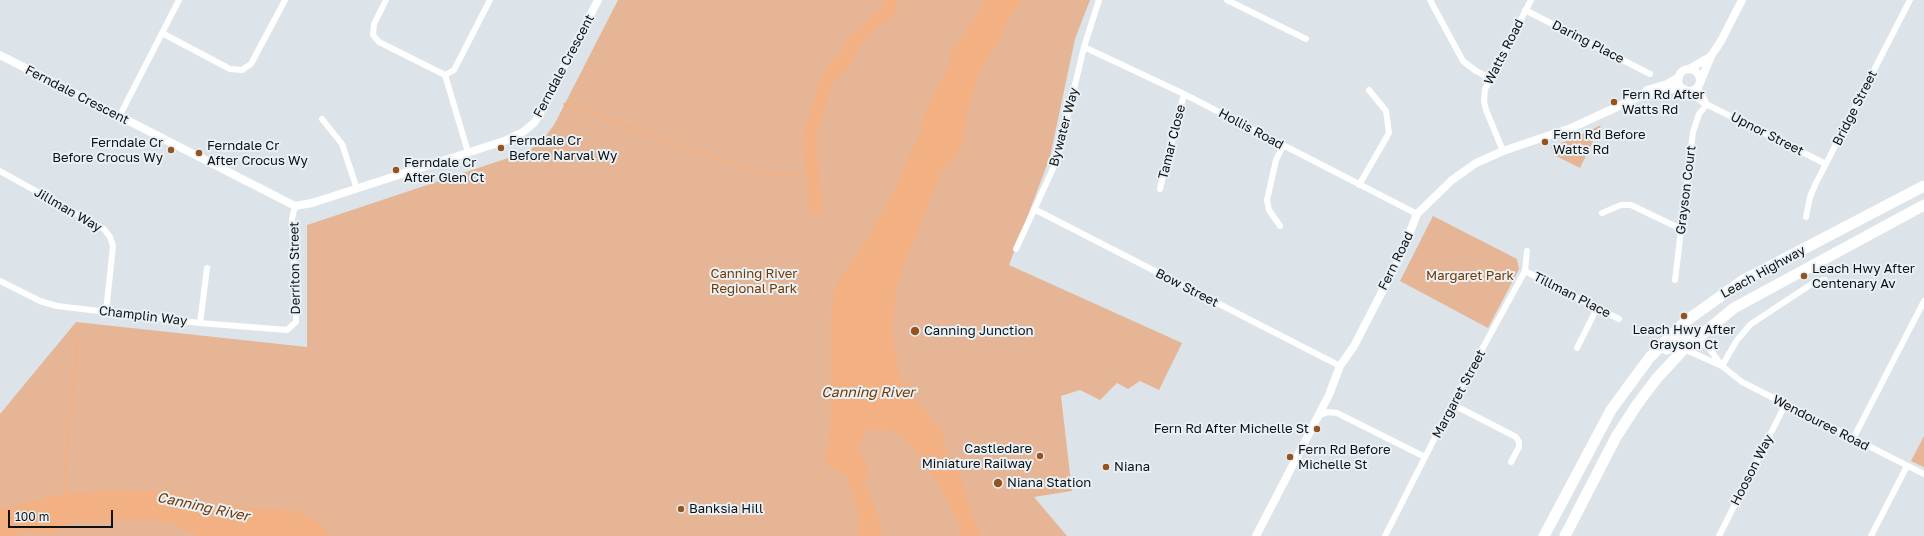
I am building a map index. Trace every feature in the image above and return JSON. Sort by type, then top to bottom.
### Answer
[{"type":"highway","name":"Leach Highway","points":[[1544,536],[1601,426],[1650,357],[1678,329],[1723,293],[1766,268],[1924,186]]},
{"type":"highway","name":"Leach Highway","points":[[1565,536],[1616,437],[1636,406],[1657,378],[1684,349],[1734,308],[1924,205]]},
{"type":"highway","points":[[1911,213],[1924,208]]},
{"type":"highway","points":[[1629,385],[1677,340],[1695,339]]},
{"type":"street","points":[[119,116],[179,0]]},
{"type":"street","points":[[162,34],[230,69],[242,70],[251,64],[285,0]]},
{"type":"street","points":[[386,0],[374,24],[373,35],[379,42],[445,75],[468,152]]},
{"type":"street","points":[[445,75],[454,70],[490,0]]},
{"type":"street","name":"Ferndale Crescent","points":[[0,55],[295,206],[312,203],[357,189],[517,136],[534,123],[598,0]]},
{"type":"street","name":"Bywater Way","points":[[1016,249],[1057,160],[1084,47],[1099,0]]},
{"type":"street","points":[[1227,0],[1306,39]]},
{"type":"street","points":[[1430,0],[1463,61],[1476,71],[1490,78]]},
{"type":"street","name":"Watts Road","points":[[1503,151],[1484,101],[1485,90],[1531,0]]},
{"type":"street","name":"Fern Road","points":[[1256,536],[1329,395],[1340,366],[1354,346],[1396,264],[1417,214],[1458,175],[1476,163],[1503,151],[1571,128],[1641,96],[1650,95],[1666,89],[1686,90],[1699,85],[1711,56],[1721,41],[1742,0]]},
{"type":"street","name":"Bridge Street","points":[[1806,217],[1810,197],[1910,0]]},
{"type":"street","name":"Daring Place","points":[[1525,10],[1650,74]]},
{"type":"street","name":"Hollis Road","points":[[1084,47],[1184,94],[1417,214]]},
{"type":"street","name":"Fern Road","points":[[1641,96],[1647,90],[1667,84],[1679,76],[1683,71],[1711,56]]},
{"type":"street","points":[[1689,69],[1698,73],[1699,85],[1707,104]]},
{"type":"street","points":[[1679,76],[1679,83],[1686,90]]},
{"type":"street","points":[[1359,185],[1389,133],[1386,111],[1369,90]]},
{"type":"street","name":"Upnor Street","points":[[1686,90],[1707,104],[1826,164]]},
{"type":"street","name":"Tamar Close","points":[[1160,189],[1184,94]]},
{"type":"street","name":"Grayson Court","points":[[1675,280],[1692,132],[1699,114],[1707,104]]},
{"type":"street","points":[[322,119],[342,144],[357,189]]},
{"type":"street","points":[[1280,226],[1269,210],[1267,200],[1276,160],[1283,146]]},
{"type":"street","name":"Jillman Way","points":[[0,171],[104,229],[110,237],[113,246],[106,312]]},
{"type":"street","points":[[1602,213],[1621,205],[1631,205],[1681,230]]},
{"type":"street","name":"Derriton Street","points":[[290,328],[296,322],[292,219],[295,206]]},
{"type":"street","name":"Bow Street","points":[[1034,209],[1340,366]]},
{"type":"street","name":"Margaret Street","points":[[1385,536],[1452,404],[1525,271],[1527,251]]},
{"type":"street","points":[[200,323],[207,268]]},
{"type":"street","name":"Tillman Place","points":[[1525,271],[1619,319]]},
{"type":"street","points":[[1722,366],[1737,340],[1751,324],[1814,283],[1825,280]]},
{"type":"street","name":"Champlin Way","points":[[0,281],[40,302],[57,306],[280,331],[290,328]]},
{"type":"street","points":[[1853,439],[1924,301]]},
{"type":"street","points":[[1577,348],[1597,308]]},
{"type":"street","name":"Wendouree Road","points":[[1695,339],[1709,348],[1722,366]]},
{"type":"street","name":"Wendouree Road","points":[[1684,349],[1722,366],[1742,382],[1786,405],[1924,474]]},
{"type":"street","points":[[1452,404],[1516,437],[1519,442],[1519,447],[1511,462]]},
{"type":"street","name":"Hooson Way","points":[[1719,536],[1786,405]]},
{"type":"street","points":[[1318,415],[1329,412],[1337,413],[1425,457]]},
{"type":"street","points":[[1871,536],[1907,466]]},
{"type":"green space","name":"Canning River Regional Park","points":[[618,0],[1090,0],[1075,39],[1050,157],[1009,265],[1182,343],[1159,390],[1140,381],[1128,389],[1117,383],[1100,400],[1080,390],[1061,396],[1072,491],[1034,497],[1067,536],[0,536],[0,414],[76,322],[307,347],[307,225],[526,152],[540,143],[554,125]]},
{"type":"green space","points":[[1601,125],[1580,168],[1554,155],[1551,146],[1570,140]]},
{"type":"green space","name":"Margaret Park","points":[[1433,216],[1517,259],[1519,269],[1488,328],[1400,281]]},
{"type":"green space","points":[[1924,436],[1924,467],[1911,461]]},
{"type":"water","points":[[884,0],[898,0],[895,14],[867,36],[843,74],[835,79],[829,78],[829,72],[834,59],[842,51],[844,41],[868,22],[869,15],[882,9]]},
{"type":"water","name":"Canning River","points":[[986,0],[1023,0],[1007,22],[1003,35],[989,55],[978,77],[967,116],[963,145],[955,157],[942,171],[934,192],[930,197],[920,227],[905,262],[896,289],[893,324],[895,352],[901,379],[907,389],[942,431],[947,452],[956,462],[957,471],[961,477],[972,515],[981,536],[960,536],[960,528],[956,517],[939,484],[932,476],[930,466],[906,440],[892,431],[877,429],[867,431],[861,440],[860,449],[863,458],[867,462],[869,479],[864,483],[880,521],[881,536],[858,536],[859,518],[848,480],[844,475],[827,465],[825,460],[831,427],[831,324],[833,295],[838,281],[866,241],[889,201],[919,136],[926,109],[948,67],[952,49],[961,39]]},
{"type":"water","name":"Canning River","points":[[98,491],[168,491],[186,496],[205,507],[222,510],[236,504],[245,508],[291,510],[310,516],[322,525],[331,536],[199,536],[172,524],[152,520],[74,522],[55,532],[38,534],[30,530],[15,536],[0,536],[0,509],[66,493]]},
{"type":"waterway","points":[[816,208],[809,139],[825,84],[839,63]]},
{"type":"waterway","points":[[564,104],[729,162],[772,175],[813,176]]},
{"type":"waterway","points":[[66,494],[64,479],[78,336]]},
{"type":"place","name":"Fern Rd After Watts Rd","points":[[1614,102]]},
{"type":"place","name":"Fern Rd Before Watts Rd","points":[[1545,142]]},
{"type":"place","name":"Ferndale Cr Before Narval Wy","points":[[501,148]]},
{"type":"place","name":"Ferndale Cr Before Crocus Wy","points":[[171,150]]},
{"type":"place","name":"Ferndale Cr After Crocus Wy","points":[[199,153]]},
{"type":"place","name":"Ferndale Cr After Glen Ct","points":[[396,170]]},
{"type":"place","name":"Leach Hwy After Centenary Av","points":[[1804,276]]},
{"type":"place","name":"Leach Hwy After Grayson Ct","points":[[1684,316]]},
{"type":"place","name":"Canning Junction","points":[[915,331]]},
{"type":"place","name":"Fern Rd After Michelle St","points":[[1317,429]]},
{"type":"place","name":"Castledare Miniature Railway","points":[[1040,456]]},
{"type":"place","name":"Fern Rd Before Michelle St","points":[[1290,457]]},
{"type":"place","name":"Niana","points":[[1106,467]]},
{"type":"place","name":"Niana Station","points":[[998,483]]},
{"type":"place","name":"Banksia Hill","points":[[681,509]]}]
